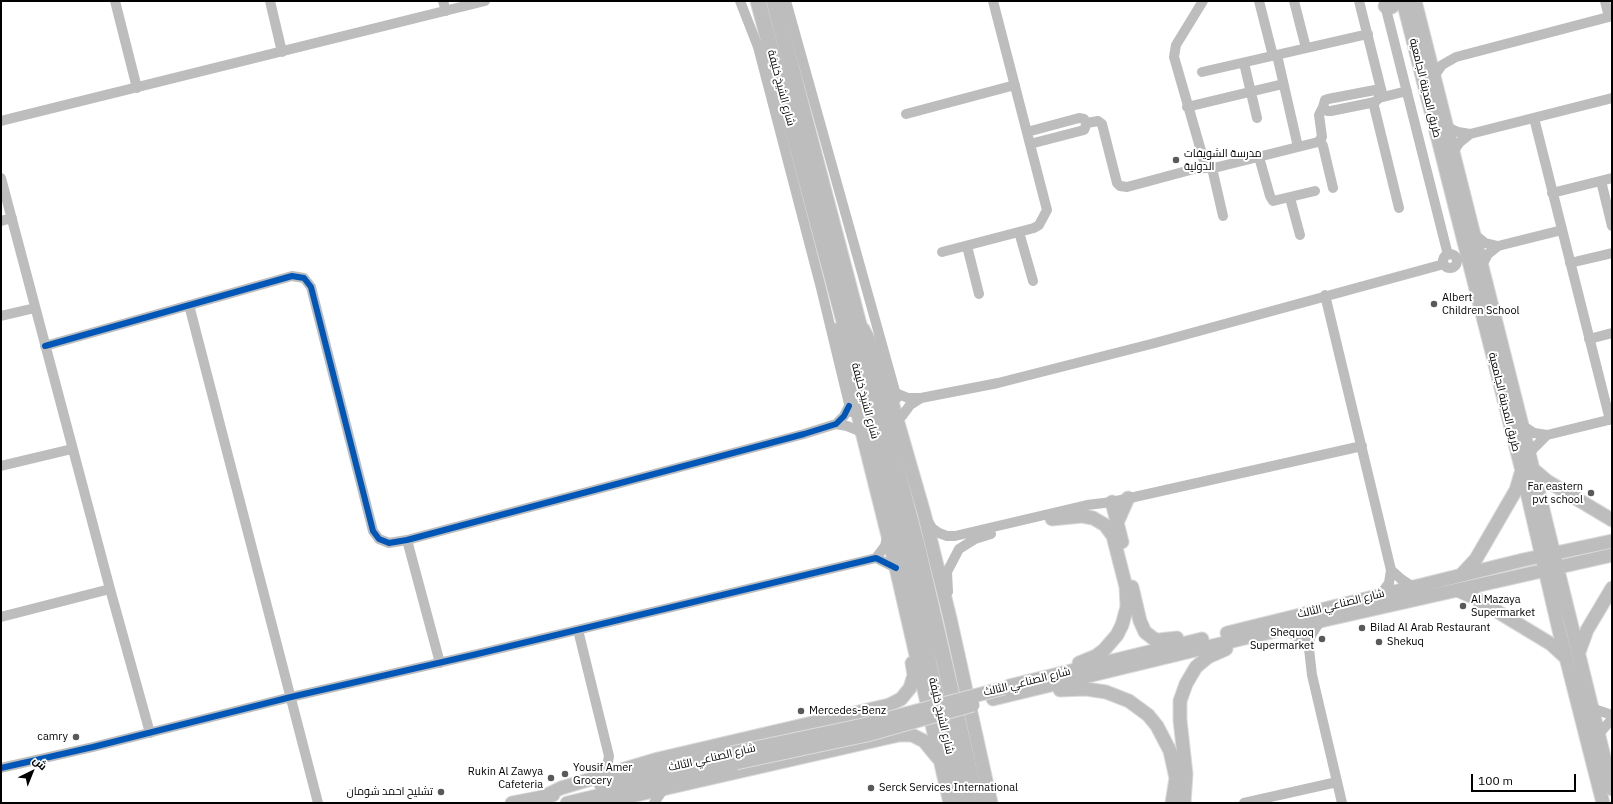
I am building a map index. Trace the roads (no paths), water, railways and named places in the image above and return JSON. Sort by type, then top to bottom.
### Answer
[{"type":"highway","name":"شارع الشيخ خليفة","points":[[758,1],[908,560],[930,669],[962,803]]},
{"type":"highway","name":"شارع الشيخ خليفة","points":[[774,1],[921,564],[977,803]]},
{"type":"highway","points":[[786,46],[795,33]]},
{"type":"highway","points":[[791,172],[806,182]]},
{"type":"main road","points":[[1384,3],[1392,7],[1398,1]]},
{"type":"main road","name":"طريق المدينة الجامعية","points":[[1403,1],[1448,154],[1464,244],[1472,276],[1528,471],[1553,548],[1566,560],[1563,566]]},
{"type":"main road","name":"طريق المدينة الجامعية","points":[[1415,1],[1447,127],[1448,154],[1460,180],[1530,453],[1528,471]]},
{"type":"main road","points":[[839,305],[840,332],[867,455],[896,568],[909,630],[950,803]]},
{"type":"main road","points":[[859,324],[868,335],[877,356],[890,395],[924,513],[950,618],[991,803]]},
{"type":"main road","points":[[1460,575],[1472,564],[1528,471],[1612,520]]},
{"type":"main road","points":[[1117,523],[1128,498]]},
{"type":"main road","points":[[1107,503],[1117,523],[1140,621],[1145,632],[1154,639],[1159,640],[1193,636],[1209,638]]},
{"type":"main road","points":[[1052,519],[1082,516],[1094,518],[1105,525],[1114,536],[1128,597],[1122,625],[1111,643],[1067,678],[1094,690],[1118,695],[1129,700],[1148,715],[1157,726],[1170,751],[1176,778],[1172,803]]},
{"type":"main road","name":"شارع الصناعي الثالث","points":[[512,803],[573,792],[734,758],[867,735],[1209,638],[1381,594],[1536,558],[1553,548],[1612,542]]},
{"type":"main road","name":"شارع الصناعي الثالث","points":[[567,803],[1004,688],[1067,678],[1612,555]]},
{"type":"main road","points":[[1536,558],[1538,572],[1548,585],[1603,803]]},
{"type":"main road","points":[[1563,566],[1561,581],[1590,706],[1612,789]]},
{"type":"main road","points":[[1548,585],[1554,580],[1561,581]]},
{"type":"main road","points":[[1578,654],[1583,637],[1612,588]]},
{"type":"main road","points":[[1457,590],[1475,598],[1551,644],[1566,658]]},
{"type":"main road","points":[[545,796],[561,788],[629,768],[895,702],[910,688],[914,675],[909,630]]},
{"type":"main road","points":[[1184,803],[1186,774],[1179,710],[1183,691],[1190,676],[1203,661],[1218,652],[1237,645],[1245,638]]},
{"type":"main road","points":[[601,803],[639,796],[906,735],[919,738],[929,746],[937,756],[944,774]]},
{"type":"main road","points":[[988,788],[995,803]]},
{"type":"street","points":[[115,1],[137,88]]},
{"type":"street","points":[[270,1],[282,52]]},
{"type":"street","points":[[1,121],[282,52],[445,6],[484,1]]},
{"type":"street","points":[[740,1],[758,47],[850,406],[861,447],[867,455]]},
{"type":"street","points":[[786,1],[896,393],[907,443],[908,461]]},
{"type":"street","points":[[942,252],[1036,227],[1047,210],[993,1]]},
{"type":"street","points":[[1203,1],[1179,39],[1174,51],[1187,107],[1209,168],[1223,216]]},
{"type":"street","points":[[1259,1],[1283,84],[1298,147]]},
{"type":"street","points":[[1294,1],[1306,48]]},
{"type":"street","points":[[1360,1],[1368,34],[1378,99],[1399,208]]},
{"type":"street","points":[[1434,76],[1442,65],[1456,57],[1610,17],[1605,1]]},
{"type":"street","points":[[1384,3],[1450,261],[1472,276]]},
{"type":"street","points":[[1202,72],[1368,34]]},
{"type":"street","points":[[1244,63],[1257,118]]},
{"type":"street","points":[[1187,107],[1283,84]]},
{"type":"street","points":[[906,114],[1015,85]]},
{"type":"street","points":[[1320,140],[1322,134],[1319,115],[1325,100],[1371,90],[1378,92],[1378,99]]},
{"type":"street","points":[[1378,99],[1407,91]]},
{"type":"street","points":[[1447,127],[1458,132],[1470,134],[1612,98]]},
{"type":"street","points":[[1028,132],[1082,118],[1087,123]]},
{"type":"street","points":[[1522,426],[1534,433],[1547,435],[1611,420],[1534,118]]},
{"type":"street","points":[[1087,123],[1096,121],[1102,124],[1117,183],[1124,187],[1194,169],[1209,168],[1259,157],[1320,140]]},
{"type":"street","points":[[1030,144],[1084,130],[1087,123]]},
{"type":"street","points":[[1055,125],[1058,137]]},
{"type":"street","points":[[1448,154],[1470,134]]},
{"type":"street","points":[[1320,140],[1324,146],[1333,188]]},
{"type":"street","points":[[1259,157],[1271,199],[1276,202],[1315,191]]},
{"type":"street","points":[[1,178],[72,449],[150,733]]},
{"type":"street","points":[[1552,193],[1612,178]]},
{"type":"street","points":[[1601,181],[1612,226]]},
{"type":"street","points":[[1290,198],[1300,235]]},
{"type":"street","points":[[1,221],[12,218]]},
{"type":"street","points":[[1482,265],[1488,254],[1498,246],[1562,230]]},
{"type":"street","points":[[1019,232],[1033,281]]},
{"type":"street","points":[[1475,235],[1485,243],[1498,246]]},
{"type":"street","points":[[896,393],[908,398],[921,398],[956,392],[1237,321],[1450,261],[1464,244]]},
{"type":"street","points":[[967,246],[980,294]]},
{"type":"street","points":[[1570,263],[1612,253]]},
{"type":"street","points":[[45,346],[292,276],[304,278],[312,287],[373,530],[384,542],[389,543],[407,540],[804,434],[836,424],[844,416],[850,406]]},
{"type":"street","points":[[1325,295],[1391,570],[1389,583],[1381,594]]},
{"type":"street","points":[[189,305],[318,803]]},
{"type":"street","points":[[1,316],[35,308]]},
{"type":"street","points":[[1589,338],[1612,333]]},
{"type":"street","points":[[902,416],[910,405],[921,398]]},
{"type":"street","points":[[836,424],[857,430]]},
{"type":"street","points":[[1530,453],[1547,435]]},
{"type":"street","points":[[924,513],[935,530],[942,535],[951,536],[1362,446]]},
{"type":"street","points":[[1,466],[72,449]]},
{"type":"street","points":[[950,618],[948,572],[959,549],[975,539],[1096,508],[1107,503]]},
{"type":"street","points":[[1,768],[150,733],[291,697],[440,663],[876,558],[882,551],[887,537]]},
{"type":"street","points":[[407,540],[440,663]]},
{"type":"street","points":[[876,558],[896,568]]},
{"type":"street","points":[[1391,570],[1401,580],[1412,587]]},
{"type":"street","points":[[1,617],[110,589]]},
{"type":"street","points":[[1319,622],[1310,637],[1308,649],[1312,675],[1342,803]]},
{"type":"street","points":[[578,630],[609,756],[607,767],[600,777]]},
{"type":"street","points":[[1285,630],[1298,637],[1308,649]]},
{"type":"street","points":[[1590,706],[1612,715]]},
{"type":"street","points":[[1598,735],[1612,719]]},
{"type":"street","points":[[609,756],[618,764],[629,768]]},
{"type":"street","points":[[1244,803],[1337,782]]},
{"type":"street","points":[[654,803],[663,790]]},
{"type":"street","points":[[639,796],[650,803]]},
{"type":"place","name":"مدرسة الشويفات الدولية","points":[[1176,160]]},
{"type":"place","name":"Albert Children School","points":[[1434,304]]},
{"type":"place","name":"Far eastern pvt school","points":[[1591,493]]},
{"type":"place","name":"Al Mazaya Supermarket","points":[[1463,606]]},
{"type":"place","name":"Bilad Al Arab Restaurant","points":[[1362,628]]},
{"type":"place","name":"Shequoq Supermarket","points":[[1322,639]]},
{"type":"place","name":"Shekuq","points":[[1379,642]]},
{"type":"place","name":"Mercedes-Benz","points":[[801,711]]},
{"type":"place","name":"camry","points":[[76,737]]},
{"type":"place","name":"Yousif Amer Grocery","points":[[565,774]]},
{"type":"place","name":"Rukin Al Zawya Cafeteria","points":[[551,778]]},
{"type":"place","name":"Serck Services International","points":[[871,788]]},
{"type":"place","name":"تشليح احمد شومان","points":[[441,792]]}]
